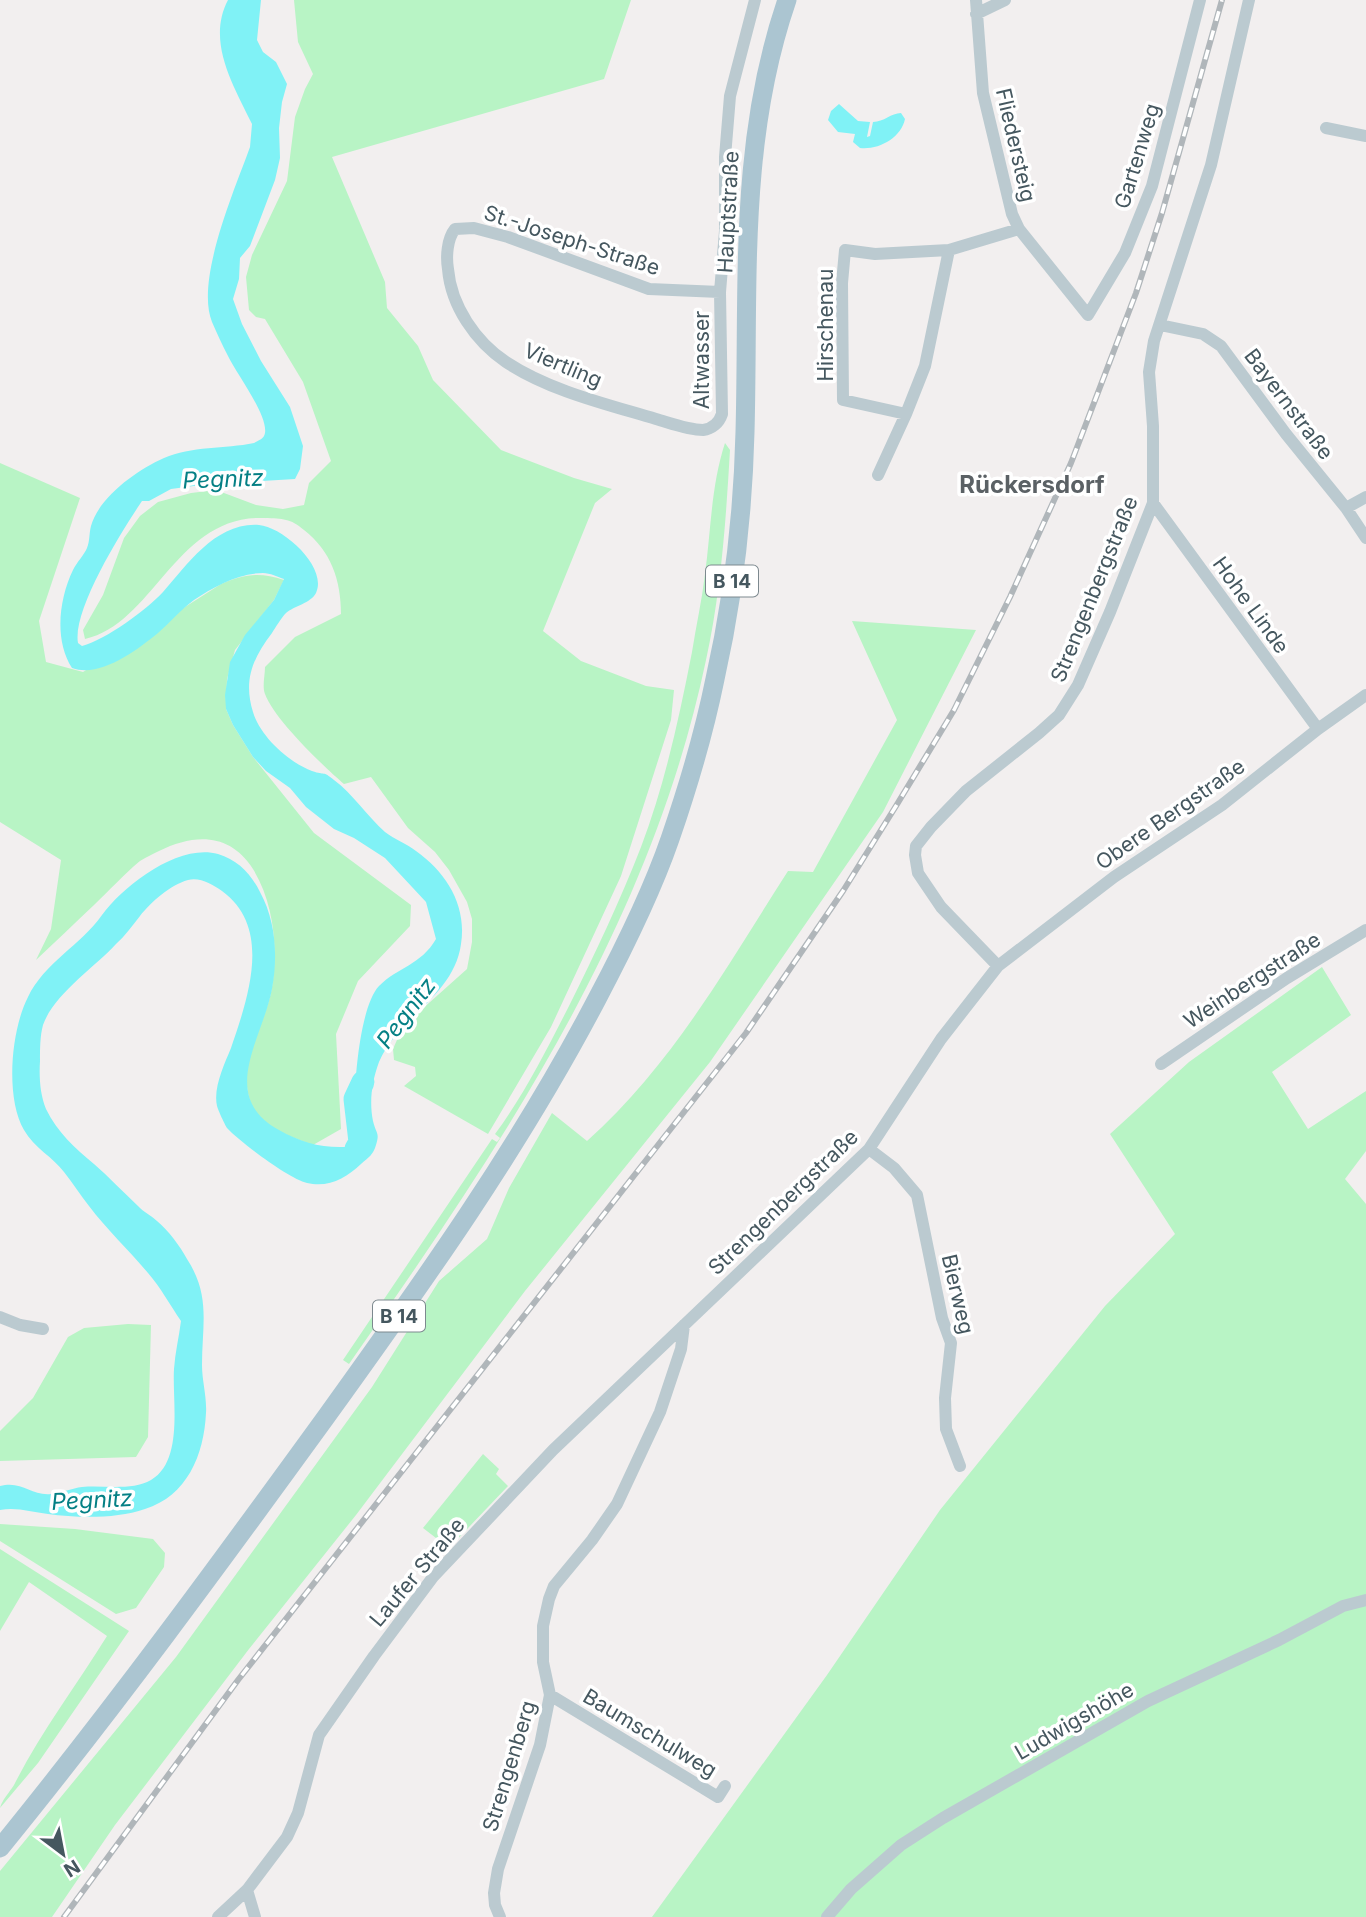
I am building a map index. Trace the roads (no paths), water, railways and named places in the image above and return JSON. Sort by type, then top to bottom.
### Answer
[{"type":"main road","name":"Hauptstraße","points":[[0,1848],[120,1698],[201,1590],[431,1271],[507,1158],[565,1060],[622,952],[670,841],[715,680],[730,603],[745,430],[748,206],[758,114],[778,25],[787,0]]},
{"type":"street","name":"Altwasser","points":[[714,426],[720,421],[722,414],[720,292],[730,96],[755,0]]},
{"type":"street","name":"Fliedersteig","points":[[976,0],[983,93],[1012,214],[1019,229],[1088,315]]},
{"type":"street","points":[[976,14],[1005,0]]},
{"type":"street","name":"Gartenweg","points":[[1088,315],[1125,253],[1152,186],[1200,0]]},
{"type":"street","name":"Strengenbergstraße","points":[[684,1325],[869,1149],[941,1039],[998,966],[941,907],[918,873],[916,846],[966,791],[1059,715],[1069,700],[1110,612],[1153,503],[1153,426],[1149,372],[1154,341],[1211,165],[1249,0]]},
{"type":"street","points":[[1326,128],[1366,136]]},
{"type":"street","name":"St.-Joseph-Straße","points":[[455,229],[474,228],[508,237],[649,289],[720,292]]},
{"type":"street","name":"Viertling","points":[[455,229],[450,235],[447,264],[455,301],[463,316],[485,343],[505,361],[543,381],[622,409],[700,430],[714,426]]},
{"type":"street","name":"Hirschenau","points":[[906,414],[844,400],[842,283],[845,250],[875,254],[949,250],[1019,229]]},
{"type":"street","points":[[878,475],[925,366],[949,250]]},
{"type":"street","name":"Bayernstraße","points":[[1160,325],[1203,334],[1221,346],[1286,434],[1346,508],[1366,538]]},
{"type":"street","points":[[1346,508],[1366,497]]},
{"type":"street","name":"Hohe Linde","points":[[1153,503],[1318,729]]},
{"type":"street","name":"Obere Bergstraße","points":[[998,966],[1114,877],[1222,804],[1366,695]]},
{"type":"street","name":"Weinbergstraße","points":[[1161,1064],[1287,978],[1366,930]]},
{"type":"street","name":"Bierweg","points":[[869,1149],[894,1168],[917,1195],[942,1318],[951,1343],[944,1398],[946,1429],[960,1466]]},
{"type":"street","points":[[0,1317],[20,1325],[43,1329]]},
{"type":"street","name":"Strengenberg","points":[[500,1917],[494,1893],[498,1868],[540,1745],[550,1695],[543,1662],[543,1626],[549,1599],[554,1586],[592,1540],[617,1503],[660,1412],[681,1349],[684,1325]]},
{"type":"street","name":"Laufer Straße","points":[[218,1917],[247,1890],[287,1838],[298,1813],[319,1735],[433,1577],[553,1450],[684,1325]]},
{"type":"street","name":"Ludwigshöhe","points":[[827,1917],[851,1889],[901,1845],[943,1818],[1148,1701],[1279,1640],[1343,1606],[1366,1600]]},
{"type":"street","name":"Baumschulweg","points":[[550,1695],[718,1797],[725,1786]]},
{"type":"street","points":[[247,1890],[255,1917]]},
{"type":"water","points":[[228,0],[261,0],[257,40],[263,52],[276,62],[287,84],[282,102],[280,158],[275,180],[250,246],[240,258],[239,279],[233,299],[261,361],[290,407],[303,446],[300,469],[295,479],[171,489],[149,501],[142,501],[91,591],[78,629],[78,643],[82,646],[92,642],[136,616],[163,592],[204,547],[229,530],[259,525],[269,527],[291,541],[310,561],[316,572],[316,593],[284,615],[265,642],[255,661],[250,680],[253,712],[268,739],[285,755],[303,767],[330,777],[385,832],[416,851],[437,869],[458,904],[461,944],[448,978],[399,1032],[379,1062],[371,1099],[373,1121],[378,1135],[374,1151],[349,1174],[330,1183],[307,1183],[265,1159],[227,1128],[218,1108],[218,1084],[244,1008],[252,965],[252,944],[247,924],[238,906],[222,891],[197,879],[181,882],[168,890],[150,905],[122,938],[56,1003],[48,1014],[41,1034],[40,1079],[46,1109],[67,1139],[169,1234],[195,1273],[204,1311],[202,1365],[205,1429],[197,1458],[182,1484],[160,1503],[145,1509],[122,1515],[97,1517],[18,1509],[0,1510],[0,1486],[21,1486],[38,1493],[51,1494],[82,1487],[135,1485],[151,1480],[161,1471],[168,1459],[174,1429],[174,1369],[181,1321],[148,1273],[96,1215],[60,1167],[28,1136],[18,1116],[12,1082],[14,1045],[22,1011],[43,974],[84,936],[124,891],[154,869],[187,855],[203,852],[232,860],[248,874],[260,892],[274,939],[272,989],[249,1065],[247,1083],[250,1101],[261,1116],[287,1134],[319,1145],[345,1147],[353,1141],[357,1132],[356,1074],[363,1024],[373,995],[386,980],[423,955],[436,939],[426,902],[385,858],[334,829],[306,807],[290,788],[266,771],[253,757],[226,709],[225,695],[230,662],[245,635],[274,600],[284,579],[263,573],[236,578],[218,586],[189,604],[139,647],[106,666],[83,670],[72,668],[63,645],[60,619],[68,581],[87,548],[95,515],[110,495],[131,477],[174,454],[254,443],[265,433],[262,416],[224,348],[212,322],[208,304],[209,283],[219,234],[250,147],[252,124],[231,79],[221,48],[222,16]]},
{"type":"water","points":[[839,104],[858,121],[870,122],[867,137],[870,136],[873,122],[901,113],[905,119],[899,132],[882,145],[860,148],[853,142],[855,134],[838,132],[828,120],[831,111]]},
{"type":"waterway","name":"Pegnitz","points":[[356,1149],[360,1142],[355,1099],[363,1082]]},
{"type":"railway","points":[[64,1917],[238,1680],[746,1033],[843,891],[954,710],[1010,597],[1071,463],[1136,293],[1162,213],[1222,0]]},
{"type":"district","name":"Rückersdorf","points":[[1032,484]]}]
